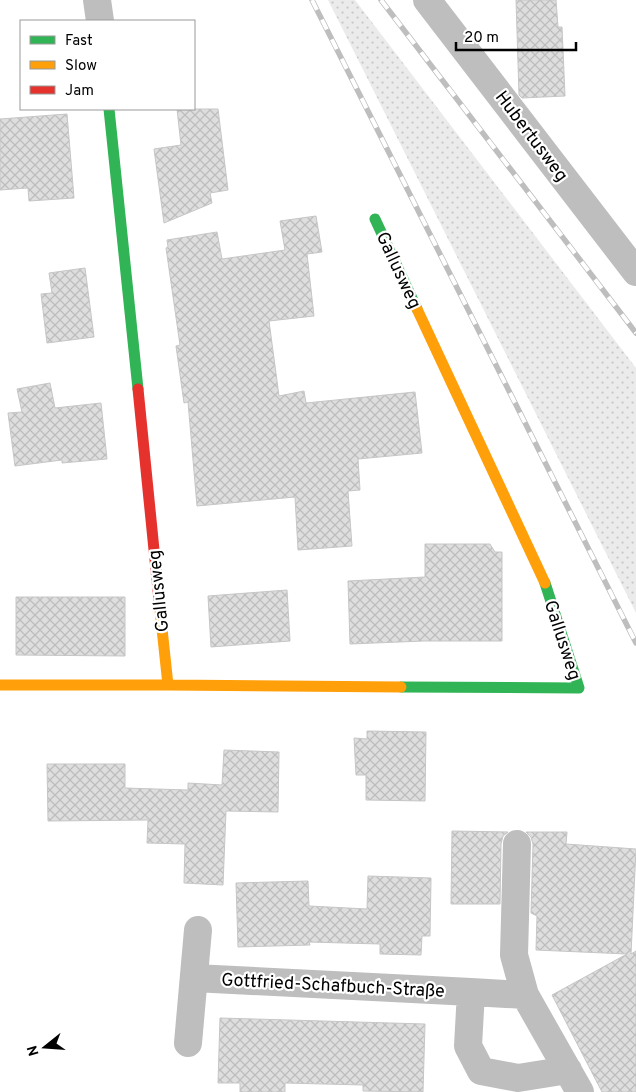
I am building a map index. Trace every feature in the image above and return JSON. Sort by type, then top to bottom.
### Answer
[{"type":"street","points":[[97,0],[100,20]]},
{"type":"street","name":"Hubertusweg","points":[[428,0],[636,272]]},
{"type":"street","name":"Gallusweg","points":[[109,110],[168,684]]},
{"type":"street","name":"Gallusweg","points":[[0,685],[168,684],[579,688],[544,577],[375,219]]},
{"type":"street","name":"Gottfried-Schafbuch-Straße","points":[[516,844],[514,955],[525,995],[574,1081]]},
{"type":"street","points":[[188,1043],[198,930]]},
{"type":"street","name":"Gottfried-Schafbuch-Straße","points":[[194,978],[525,995]]},
{"type":"street","name":"Gottfried-Schafbuch-Straße","points":[[471,992],[468,1046],[482,1071],[518,1078],[574,1081]]},
{"type":"shaded area","points":[[328,0],[355,0],[636,368],[636,613]]},
{"type":"building","points":[[516,0],[556,0],[558,27],[562,27],[565,96],[522,98],[519,95]]},
{"type":"building","points":[[218,109],[228,190],[210,193],[212,203],[164,223],[154,149],[181,145],[177,110]]},
{"type":"building","points":[[67,114],[74,198],[29,201],[28,188],[0,190],[0,119]]},
{"type":"building","points":[[316,216],[322,252],[307,254],[314,316],[269,321],[279,396],[304,391],[306,403],[415,392],[422,453],[358,459],[360,490],[348,491],[352,546],[298,550],[295,497],[197,506],[188,402],[184,403],[176,346],[180,345],[166,248],[168,247],[167,240],[217,232],[222,259],[285,250],[280,221]]},
{"type":"building","points":[[85,268],[94,337],[47,343],[41,294],[52,293],[49,273]]},
{"type":"building","points":[[50,383],[55,408],[101,403],[107,459],[62,463],[62,460],[15,466],[8,413],[22,412],[17,389]]},
{"type":"building","points":[[425,544],[490,544],[495,552],[502,552],[502,641],[424,641],[350,644],[348,581],[425,577]]},
{"type":"building","points":[[287,590],[290,641],[211,647],[208,596]]},
{"type":"building","points":[[16,597],[125,597],[125,656],[16,655]]},
{"type":"building","points":[[367,731],[426,732],[425,801],[366,800],[366,775],[356,775],[354,738],[367,739]]},
{"type":"building","points":[[224,750],[279,752],[278,812],[226,811],[223,885],[184,883],[185,844],[147,843],[148,820],[48,821],[47,764],[125,764],[125,788],[188,790],[188,783],[222,785]]},
{"type":"building","points":[[452,831],[508,832],[503,836],[501,844],[500,904],[451,904]]},
{"type":"building","points":[[526,832],[567,832],[566,844],[636,849],[631,954],[636,951],[636,1092],[602,1092],[552,995],[627,954],[536,950],[537,916],[531,913],[533,844],[531,837]]},
{"type":"building","points":[[368,876],[431,878],[430,936],[422,936],[421,955],[380,954],[380,944],[309,942],[310,945],[238,947],[236,883],[308,881],[309,906],[367,909]]},
{"type":"building","points":[[220,1018],[425,1024],[423,1092],[363,1091],[363,1085],[285,1083],[285,1092],[240,1092],[240,1083],[218,1083]]},
{"type":"railway","points":[[312,0],[636,643]]},
{"type":"railway","points":[[381,0],[636,333]]},
{"type":"traffic: fast","points":[[109,110],[138,389]]},
{"type":"traffic: fast","points":[[375,219],[417,309]]},
{"type":"traffic: fast","points":[[401,687],[579,688],[545,583]]},
{"type":"traffic: slow","points":[[417,309],[545,583]]},
{"type":"traffic: slow","points":[[0,685],[168,685],[160,610]]},
{"type":"traffic: slow","points":[[168,685],[401,687]]},
{"type":"traffic: jam","points":[[138,389],[160,610]]}]
